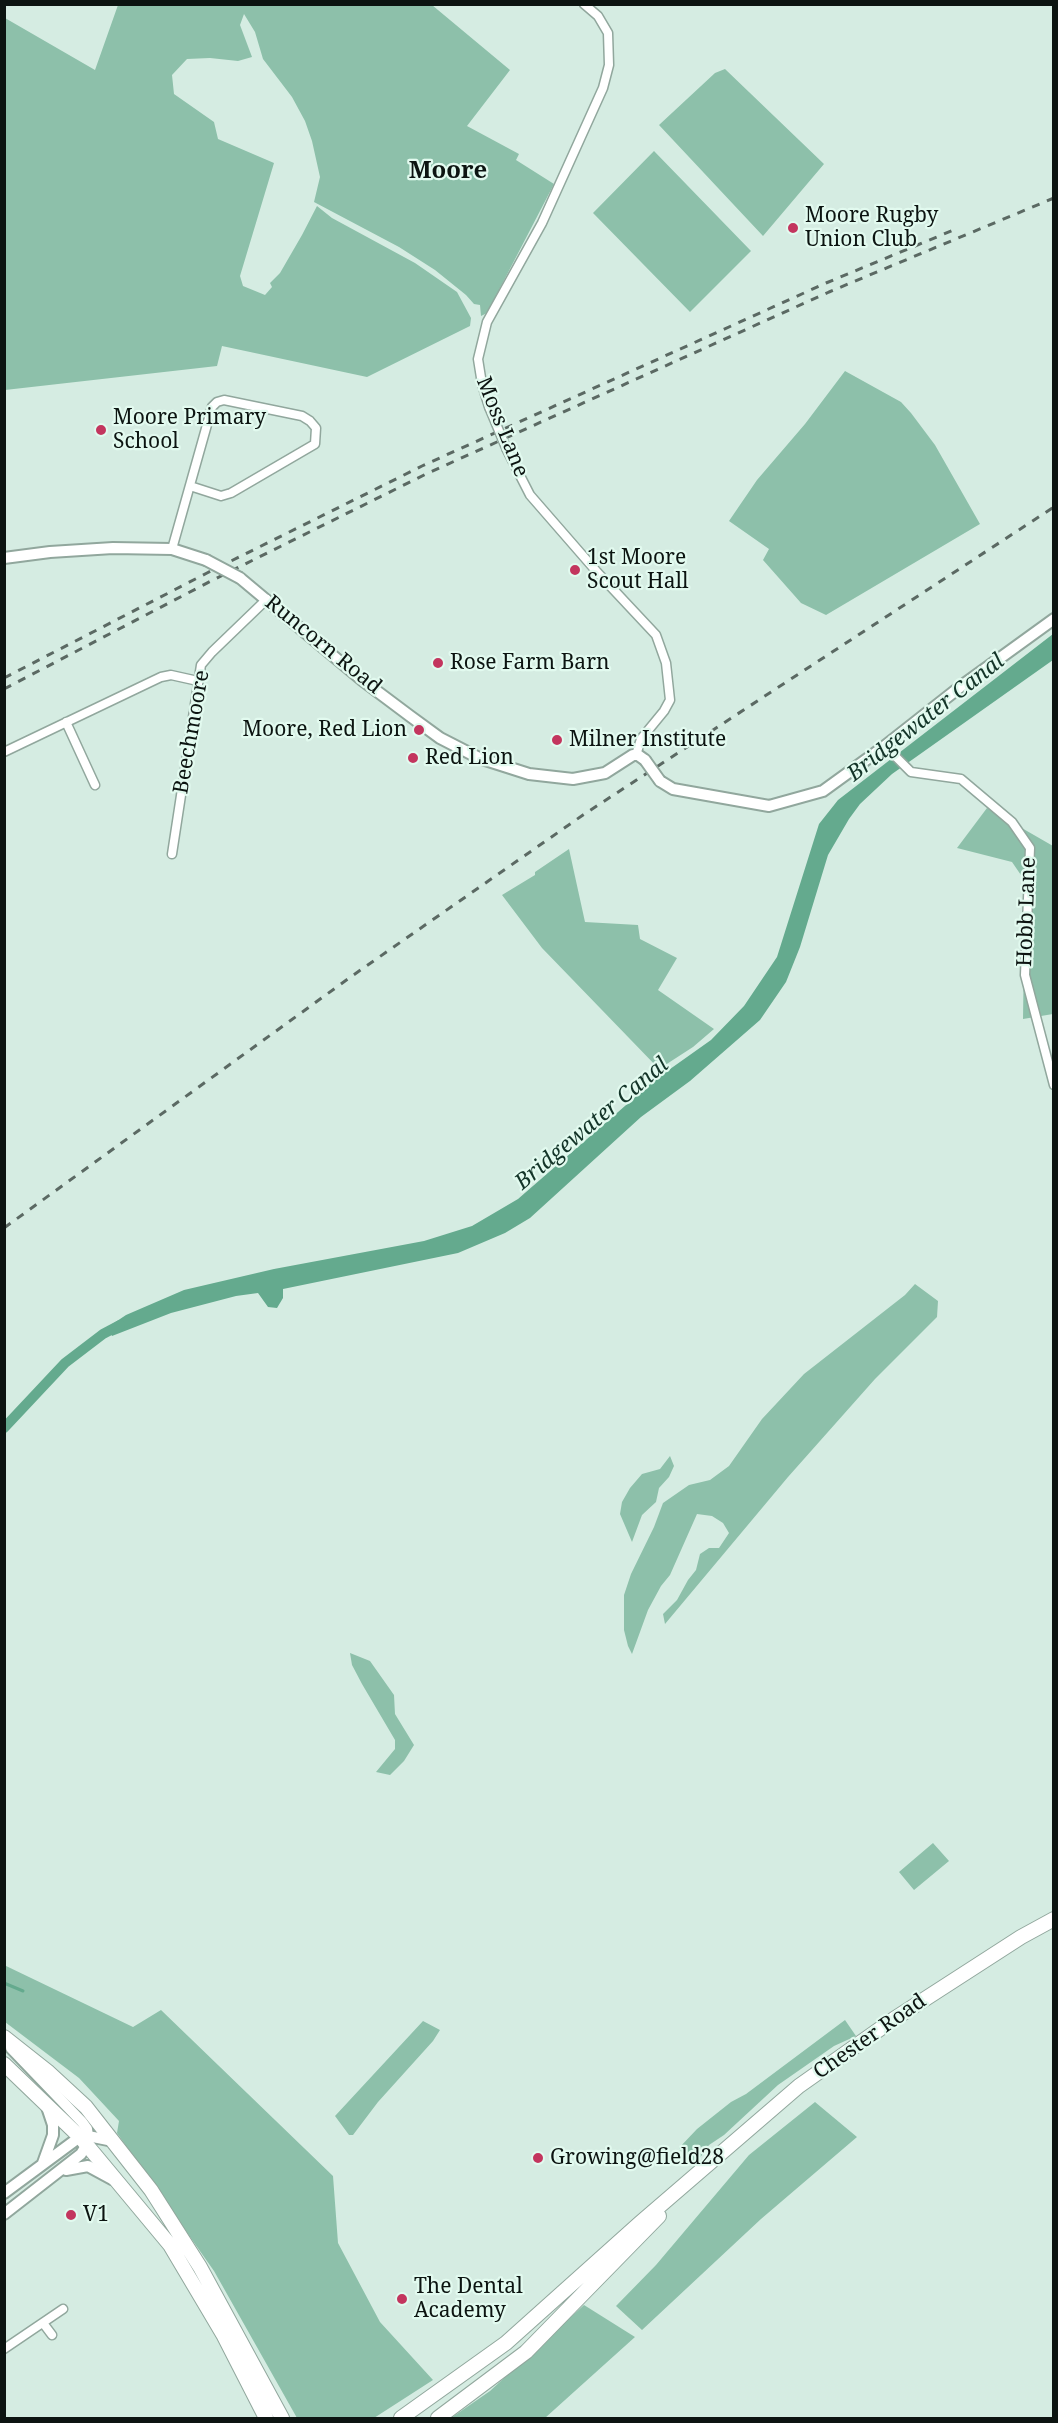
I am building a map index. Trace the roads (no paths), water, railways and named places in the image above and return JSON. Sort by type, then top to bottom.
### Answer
[{"type":"main road","name":"Chester Road","points":[[401,2418],[506,2343],[799,2086],[894,2019],[1053,1918]]},
{"type":"main road","points":[[4,2039],[24,2051],[86,2107],[151,2190],[190,2250],[282,2418]]},
{"type":"main road","points":[[4,2064],[85,2140],[170,2245],[224,2336],[266,2418]]},
{"type":"main road","name":"Chester Road","points":[[438,2418],[526,2352],[647,2229],[699,2172]]},
{"type":"street","name":"Moss Lane","points":[[584,4],[597,16],[608,33],[609,65],[603,88],[542,223],[487,322],[478,359],[479,372],[489,407],[507,450],[530,495],[656,635],[666,663],[670,700],[641,739],[640,758]]},
{"type":"street","points":[[172,549],[212,407],[217,402],[224,400],[302,416],[316,428],[315,444],[231,493],[221,496],[190,486]]},
{"type":"street","name":"Runcorn Road","points":[[4,558],[113,548],[172,549],[206,560],[240,578],[362,680],[440,738],[479,758],[529,774],[573,779],[605,772],[628,757],[640,758]]},
{"type":"street","name":"Beechmoore","points":[[172,854],[201,665],[267,599]]},
{"type":"street","points":[[640,758],[660,781],[672,789],[769,806],[823,791],[887,749],[960,687],[1053,619]]},
{"type":"street","points":[[4,752],[161,677],[171,675],[198,681]]},
{"type":"street","points":[[66,722],[95,785]]},
{"type":"street","name":"Hobb Lane","points":[[887,749],[904,768],[920,775],[961,779],[1012,822],[1030,848],[1025,975],[1053,1085]]},
{"type":"street","points":[[4,2039],[87,2129],[81,2154],[4,2214]]},
{"type":"street","points":[[42,2166],[52,2135],[50,2114],[44,2101]]},
{"type":"street","points":[[4,2193],[85,2140],[113,2141]]},
{"type":"street","points":[[58,2173],[71,2167],[88,2166],[120,2184]]},
{"type":"street","points":[[4,2349],[63,2309]]},
{"type":"street","points":[[43,2323],[52,2335]]},
{"type":"waterway","name":"Bridgewater Canal","points":[[4,1428],[65,1363],[103,1334],[120,1325]]},
{"type":"waterway","points":[[4,1983],[23,1991]]},
{"type":"railway","points":[[4,689],[211,581],[426,474],[829,292],[1054,198]]},
{"type":"railway","points":[[4,678],[207,573],[422,466],[826,283],[956,229]]},
{"type":"railway","points":[[4,1228],[352,976],[583,815],[1054,507]]},
{"type":"place","name":"Moore Rugby Union Club","points":[[793,228]]},
{"type":"place","name":"Moore Primary School","points":[[101,430]]},
{"type":"place","name":"1st Moore Scout Hall","points":[[575,570]]},
{"type":"place","name":"Rose Farm Barn","points":[[438,663]]},
{"type":"place","name":"Moore, Red Lion","points":[[419,730]]},
{"type":"place","name":"Milner Institute","points":[[557,740]]},
{"type":"place","name":"Red Lion","points":[[413,758]]},
{"type":"place","name":"Growing@field28","points":[[538,2158]]},
{"type":"place","name":"V1","points":[[71,2215]]},
{"type":"place","name":"The Dental Academy","points":[[402,2299]]},
{"type":"district","name":"Moore","points":[[448,171]]}]
